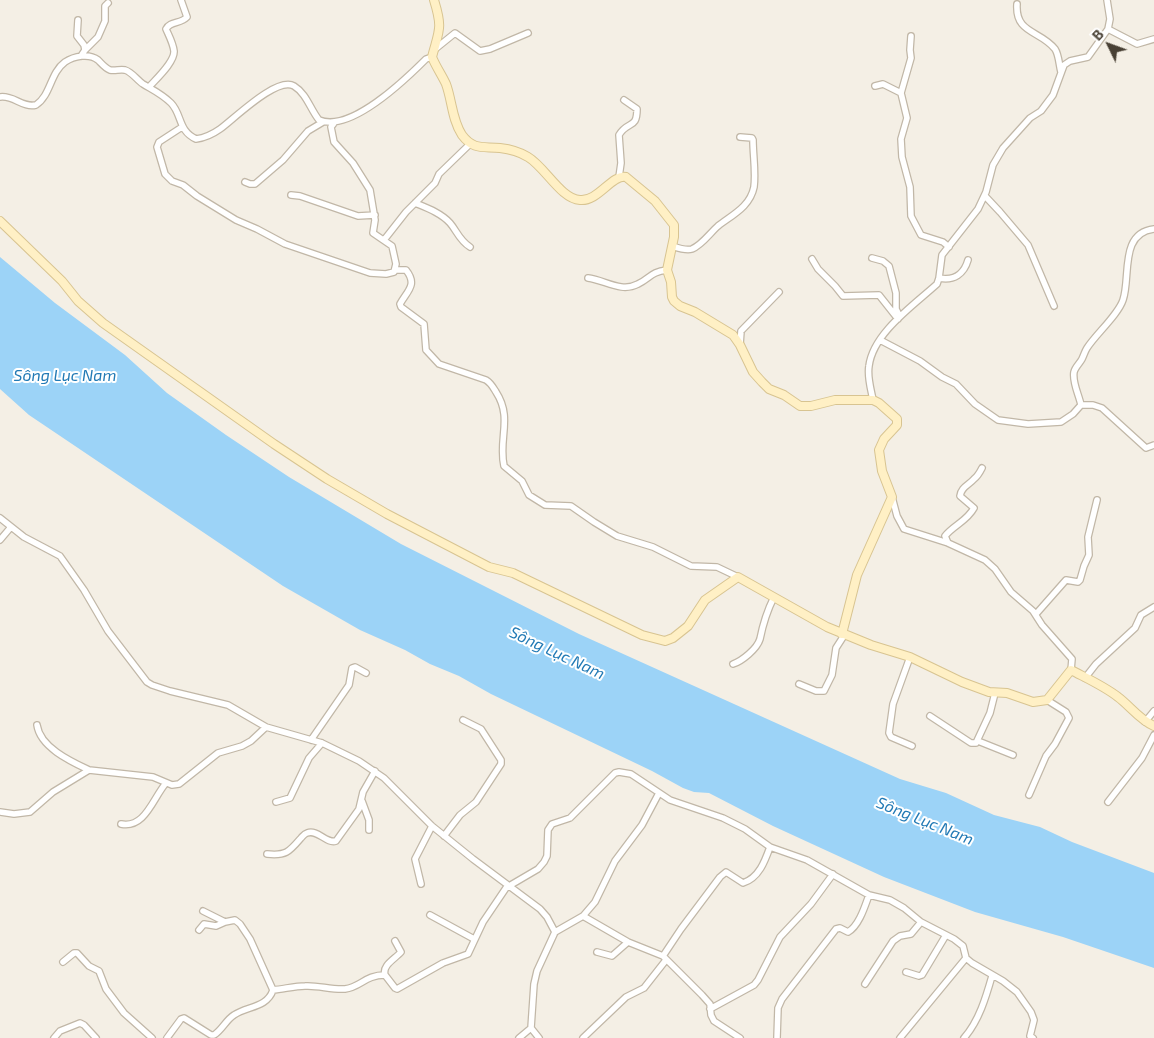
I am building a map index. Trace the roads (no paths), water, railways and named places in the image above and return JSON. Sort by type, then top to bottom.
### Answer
[{"type":"street","points":[[149,87],[173,58],[172,43],[166,29],[169,24],[182,21],[187,17],[181,0]]},
{"type":"street","points":[[434,0],[440,26],[433,54],[446,83],[459,128],[464,137],[478,147],[499,148],[526,156],[547,173],[568,196],[578,200],[587,200],[599,194],[619,177],[626,177],[655,201],[670,218],[674,228],[667,270],[671,282],[672,297],[677,304],[695,312],[733,335],[753,372],[762,382],[770,389],[784,395],[800,406],[810,406],[835,400],[873,400],[890,412],[898,422],[879,450],[882,471],[897,516],[904,529],[948,543],[985,560],[1011,592],[1036,614],[1042,625],[1072,659],[1071,670],[1047,700]]},
{"type":"street","points":[[873,400],[868,376],[874,349],[899,318],[937,284],[940,278],[941,258],[978,210],[985,196],[995,161],[1017,131],[1030,118],[1041,111],[1053,95],[1061,72],[1067,62],[1088,57],[1108,29],[1110,19],[1107,0]]},
{"type":"street","points":[[82,56],[85,50],[98,37],[105,21],[105,6],[108,3]]},
{"type":"street","points":[[1017,4],[1019,20],[1026,28],[1055,50],[1061,72]]},
{"type":"street","points":[[78,20],[77,36],[84,45],[85,50]]},
{"type":"street","points":[[1108,29],[1137,44],[1154,38]]},
{"type":"street","points":[[0,97],[8,96],[28,106],[36,105],[46,94],[56,72],[61,66],[71,59],[82,56],[94,58],[110,70],[128,71],[144,85],[160,92],[171,103],[182,127],[196,139],[220,129],[248,106],[284,84],[292,85],[298,90],[307,100],[316,117],[323,122],[334,123],[385,97],[454,33],[480,51],[490,49],[528,33]]},
{"type":"street","points":[[911,36],[911,58],[900,93],[907,118],[902,134],[902,157],[910,187],[911,216],[921,235],[944,242],[949,247]]},
{"type":"street","points":[[875,86],[882,84],[900,93]]},
{"type":"street","points":[[619,177],[621,163],[619,135],[624,128],[634,123],[637,119],[637,109],[624,100]]},
{"type":"street","points":[[245,182],[255,184],[288,156],[300,138],[323,122]]},
{"type":"street","points":[[334,123],[331,127],[334,142],[353,163],[370,190],[375,214],[373,233],[392,246],[396,270]]},
{"type":"street","points":[[182,127],[159,142],[157,147],[165,174],[172,181],[183,185],[236,220],[284,244],[370,272],[386,274],[396,270],[406,270],[412,279],[412,286],[400,304],[401,308],[424,324],[426,350],[439,364],[490,382],[504,404],[504,466],[522,481],[529,495],[545,505],[571,506],[618,536],[653,547],[683,563],[691,566],[717,567],[843,634],[910,658],[989,692],[1017,696],[1033,702],[1047,700],[1066,712],[1069,718],[1046,756],[1029,795]]},
{"type":"street","points":[[672,246],[690,250],[736,214],[746,203],[754,187],[753,140],[752,138],[740,136]]},
{"type":"street","points":[[384,240],[442,171],[471,143]]},
{"type":"street","points":[[292,195],[358,216],[375,214]]},
{"type":"street","points":[[985,196],[1028,245],[1054,306]]},
{"type":"street","points":[[416,202],[448,221],[462,242],[470,247]]},
{"type":"street","points":[[0,221],[51,270],[89,311],[135,347],[274,444],[328,479],[387,514],[489,567],[513,573],[642,635],[666,641],[688,626],[705,600],[738,577]]},
{"type":"street","points":[[1081,405],[1076,387],[1075,370],[1086,349],[1098,337],[1124,298],[1127,258],[1131,248],[1143,232],[1154,229]]},
{"type":"street","points":[[872,258],[883,261],[890,266],[899,318]]},
{"type":"street","points":[[812,259],[818,269],[843,296],[882,296],[899,318]]},
{"type":"street","points":[[940,278],[952,278],[960,274],[965,269],[968,260]]},
{"type":"street","points":[[588,278],[624,288],[638,284],[652,273],[667,270]]},
{"type":"street","points":[[740,346],[741,331],[779,292]]},
{"type":"street","points":[[880,340],[920,360],[942,377],[956,384],[974,404],[998,420],[1028,424],[1061,422],[1073,414],[1081,405],[1093,405],[1102,408],[1146,448],[1154,444]]},
{"type":"street","points":[[948,543],[946,536],[951,529],[962,522],[974,508],[959,493],[961,489],[973,481],[982,468]]},
{"type":"street","points":[[799,684],[816,691],[824,691],[832,675],[836,648],[843,634],[857,575],[892,497]]},
{"type":"street","points":[[1036,614],[1066,580],[1078,582],[1080,580],[1089,555],[1088,537],[1097,500]]},
{"type":"street","points":[[0,518],[24,537],[60,556],[84,590],[108,631],[146,682],[170,691],[228,705],[266,727],[322,743],[346,753],[375,771],[432,826],[540,909],[555,932]]},
{"type":"street","points":[[0,540],[11,527]]},
{"type":"street","points":[[734,664],[740,661],[759,641],[764,621],[774,597]]},
{"type":"street","points":[[1085,678],[1096,664],[1135,628],[1141,615],[1154,607]]},
{"type":"street","points":[[910,658],[893,704],[889,733],[891,737],[912,746]]},
{"type":"street","points":[[311,740],[349,685],[352,668],[355,667],[366,673]]},
{"type":"street","points":[[1071,670],[1117,696],[1145,722],[1154,726]]},
{"type":"street","points":[[978,741],[992,708],[995,692]]},
{"type":"street","points":[[1145,722],[1154,711]]},
{"type":"street","points":[[930,716],[971,743],[978,741],[1013,755]]},
{"type":"street","points":[[444,836],[460,815],[476,802],[501,764],[501,760],[481,729],[463,720]]},
{"type":"street","points":[[37,725],[38,733],[53,749],[68,760],[89,770],[153,777],[172,785],[179,784],[218,753],[242,746],[251,741],[266,727]]},
{"type":"street","points":[[1108,802],[1142,758],[1154,735]]},
{"type":"street","points":[[276,802],[290,798],[309,758],[322,743]]},
{"type":"street","points":[[0,812],[14,814],[30,812],[53,792],[89,770]]},
{"type":"street","points":[[267,854],[281,855],[286,853],[306,833],[314,832],[334,842],[356,814],[363,792],[375,771]]},
{"type":"street","points":[[395,942],[401,952],[385,967],[384,971],[395,988],[400,988],[443,963],[464,957],[472,948],[474,939],[483,922],[509,885],[538,869],[544,862],[547,856],[548,830],[552,824],[570,818],[615,773],[619,772],[631,774],[659,793],[682,805],[723,818],[746,829],[770,847],[806,860],[869,895],[890,900],[904,908],[921,922],[946,935],[963,946],[966,958],[1017,992],[1031,1012],[1034,1024],[1030,1037]]},
{"type":"street","points":[[120,824],[129,825],[142,818],[166,783]]},
{"type":"street","points":[[539,1038],[531,1028],[534,984],[537,971],[555,932],[584,916],[604,886],[615,861],[642,825],[659,793]]},
{"type":"street","points":[[361,799],[370,820],[369,830]]},
{"type":"street","points":[[421,884],[415,859],[432,826]]},
{"type":"street","points":[[583,1038],[626,997],[644,988],[681,929],[720,876],[726,872],[742,883],[750,880],[764,864],[770,847]]},
{"type":"street","points":[[710,1010],[754,985],[780,937],[811,904],[833,874]]},
{"type":"street","points":[[777,1038],[778,1008],[782,999],[836,929],[840,928],[848,932],[853,929],[869,895]]},
{"type":"street","points":[[204,911],[225,922]]},
{"type":"street","points":[[430,915],[474,939]]},
{"type":"street","points":[[584,916],[628,942],[664,958],[710,1004],[714,1021],[740,1038]]},
{"type":"street","points":[[167,1038],[184,1018],[214,1035],[232,1016],[267,1001],[272,996],[273,990],[250,939],[240,924],[235,920],[216,926],[204,924],[199,930]]},
{"type":"street","points":[[865,984],[894,941],[900,936],[911,934],[921,922]]},
{"type":"street","points":[[906,972],[919,976],[922,975],[946,935]]},
{"type":"street","points":[[597,952],[612,956],[628,942]]},
{"type":"street","points":[[63,962],[74,953],[77,953],[89,966],[99,971],[106,989],[124,1013],[152,1038]]},
{"type":"street","points":[[900,1038],[966,958]]},
{"type":"street","points":[[273,990],[306,986],[328,989],[347,988],[355,986],[369,977],[385,975]]},
{"type":"street","points":[[964,1038],[971,1030],[992,976]]},
{"type":"street","points":[[54,1038],[60,1031],[80,1023],[96,1038]]},
{"type":"street","points":[[520,1038],[531,1028]]},
{"type":"water","name":"Sông Lục Nam","points":[[0,257],[55,303],[125,355],[167,393],[289,477],[401,544],[579,634],[900,779],[946,793],[994,815],[1040,827],[1072,842],[1154,873],[1154,968],[1063,937],[975,912],[884,877],[773,826],[709,793],[694,792],[683,788],[652,771],[491,694],[459,676],[360,630],[283,586],[29,415],[0,389]]}]
